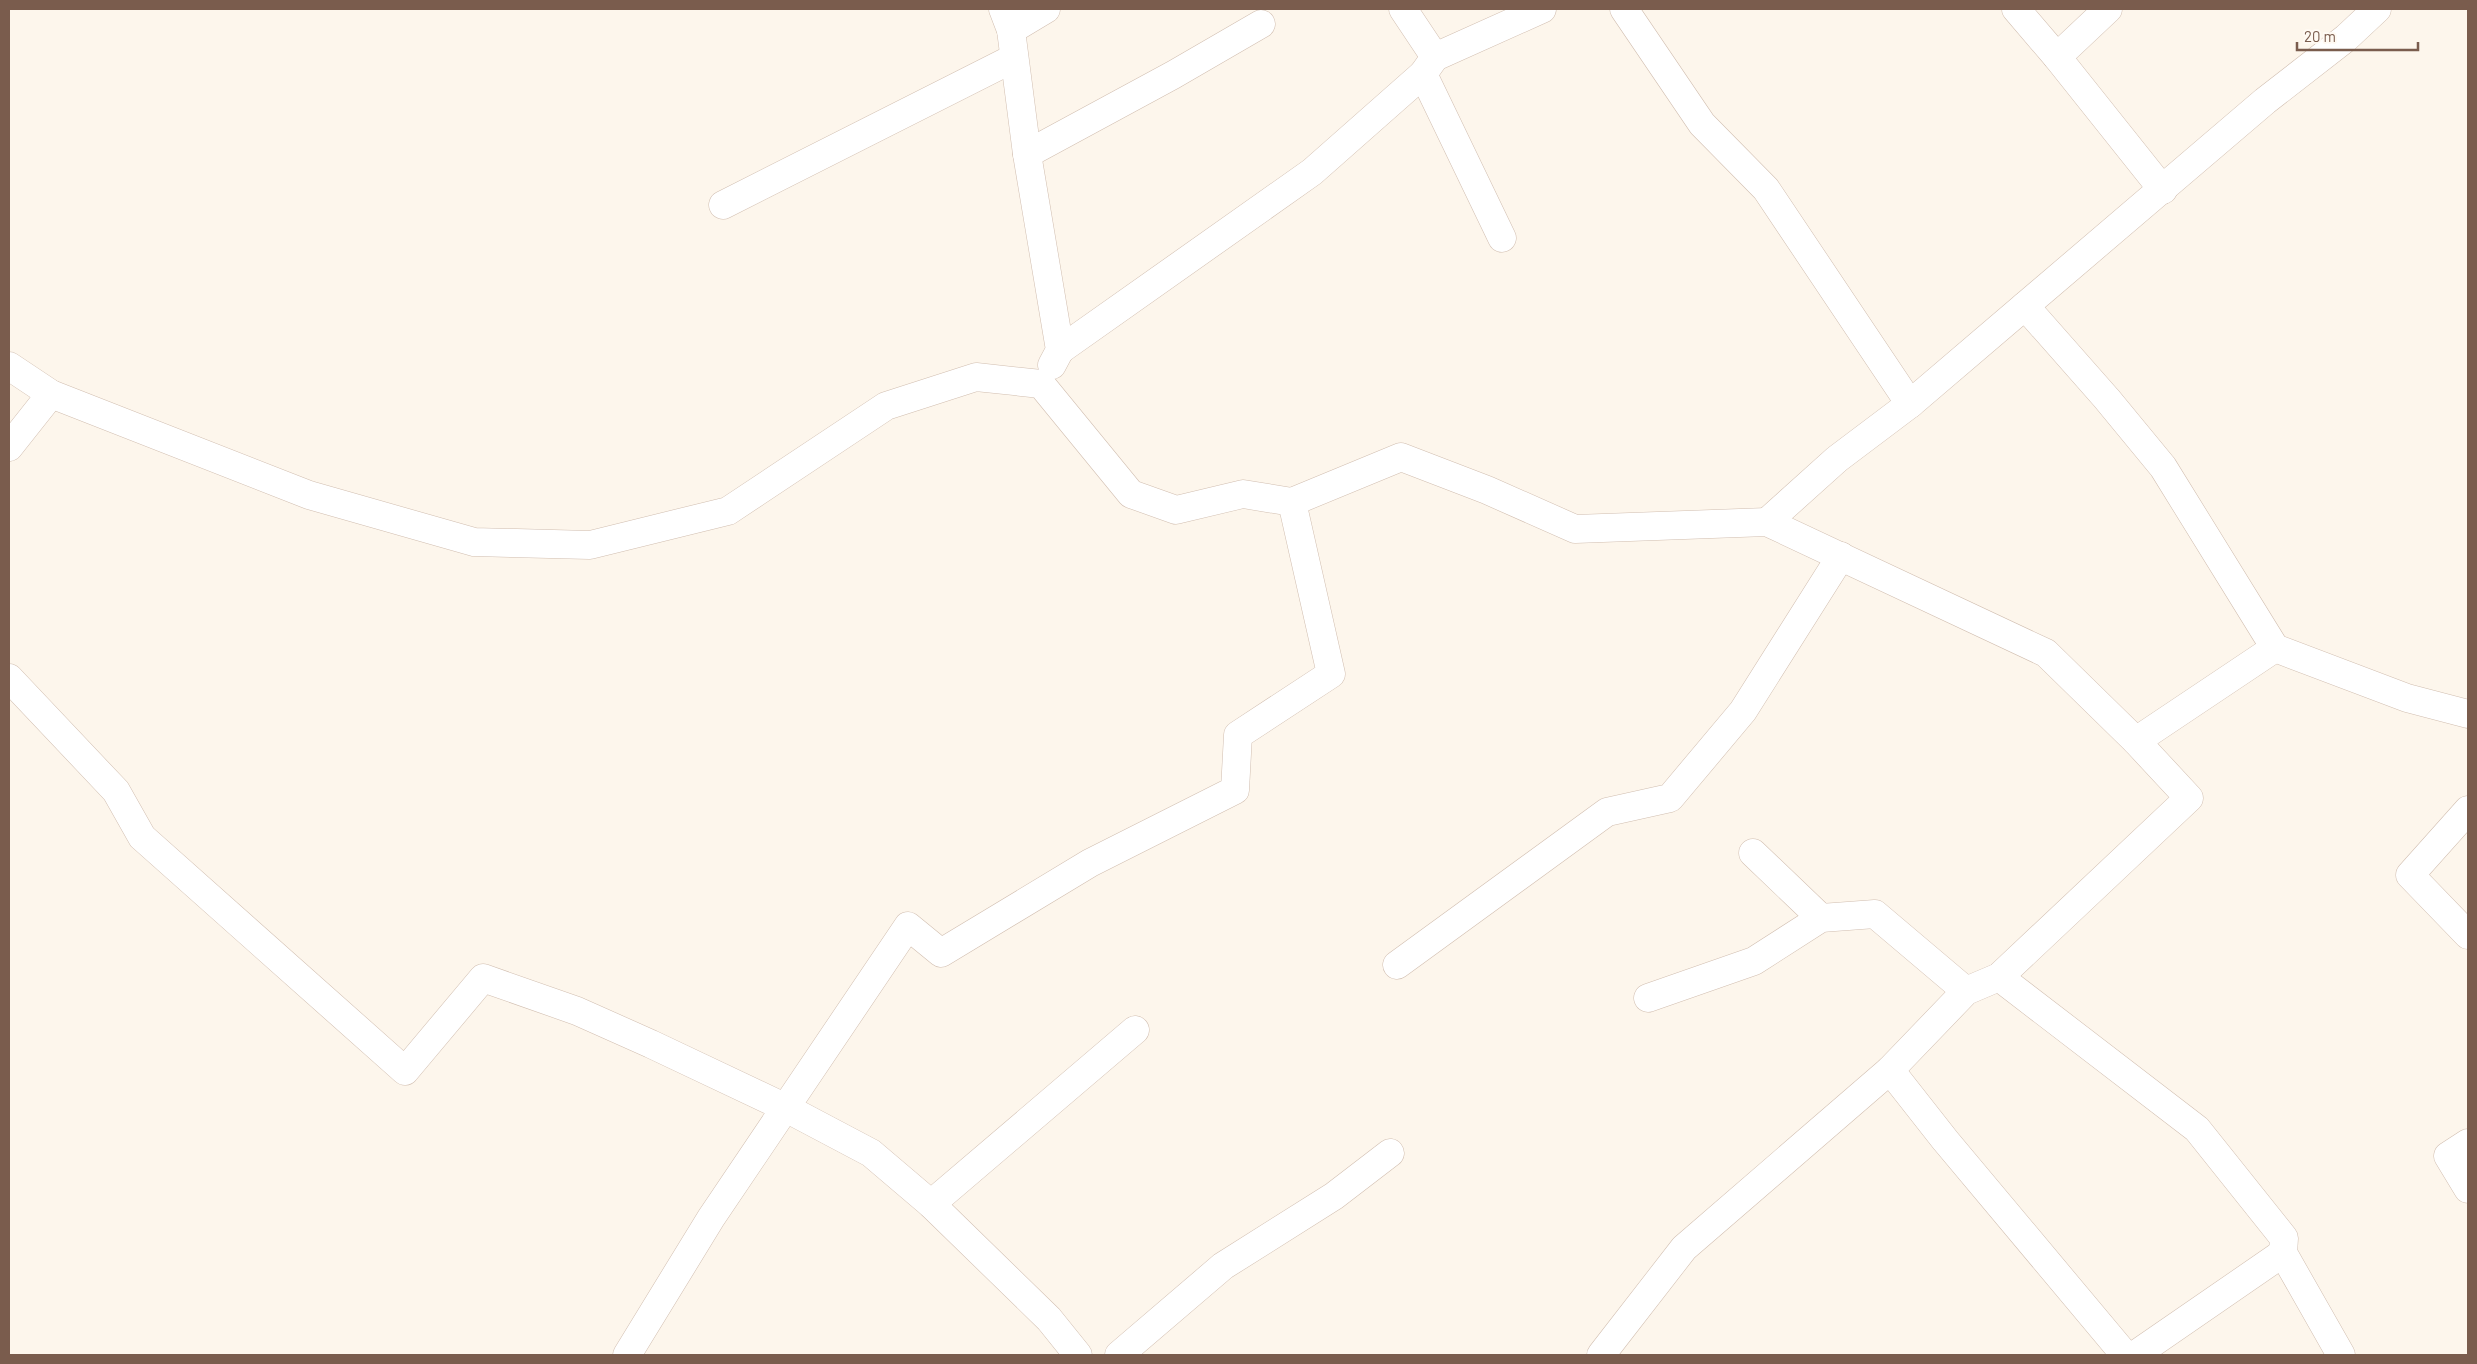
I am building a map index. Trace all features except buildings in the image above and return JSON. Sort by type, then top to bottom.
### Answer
[{"type":"street","points":[[1046,9],[1007,19],[1027,154],[1060,350]]},
{"type":"street","points":[[1402,9],[1429,66],[1502,238]]},
{"type":"street","points":[[1041,384],[1060,350],[1312,172],[1429,66],[1542,9]]},
{"type":"street","points":[[1624,9],[1702,124],[1766,189],[1910,404]]},
{"type":"street","points":[[2016,9],[2057,57],[2163,190]]},
{"type":"street","points":[[2057,57],[2108,9]]},
{"type":"street","points":[[1767,522],[1837,459],[1910,404],[2265,101],[2346,38],[2377,9]]},
{"type":"street","points":[[1027,154],[1173,75],[1261,24]]},
{"type":"street","points":[[723,205],[1014,58]]},
{"type":"street","points":[[2025,306],[2107,399],[2162,466],[2276,648],[2407,698],[2468,714]]},
{"type":"street","points":[[9,366],[51,394],[308,495],[474,542],[590,545],[728,511],[886,406],[976,377],[1041,384],[1131,494],[1176,510],[1243,494],[1292,502],[1401,457],[1487,490],[1575,529],[1767,522],[2046,653],[2136,741],[2189,798],[1999,977],[1966,991],[1890,1070],[1684,1248],[1601,1355]]},
{"type":"street","points":[[9,448],[51,394]]},
{"type":"street","points":[[627,1355],[711,1218],[784,1107],[908,926],[941,953],[1090,863],[1235,790],[1238,735],[1331,674],[1292,502]]},
{"type":"street","points":[[1397,965],[1607,812],[1670,798],[1743,711],[1840,556]]},
{"type":"street","points":[[2136,741],[2276,648]]},
{"type":"street","points":[[9,678],[116,791],[142,837],[405,1071],[483,978],[577,1011],[784,1107],[871,1153],[931,1204],[1049,1319],[1078,1355]]},
{"type":"street","points":[[2468,810],[2410,875],[2468,935]]},
{"type":"street","points":[[1753,853],[1822,918]]},
{"type":"street","points":[[1648,998],[1754,961],[1822,918],[1875,914],[1966,991]]},
{"type":"street","points":[[1999,977],[2197,1129],[2284,1238],[2282,1253],[2340,1355]]},
{"type":"street","points":[[931,1204],[1135,1030]]},
{"type":"street","points":[[1890,1070],[2124,1355]]},
{"type":"street","points":[[2468,1142],[2448,1156],[2468,1189]]},
{"type":"street","points":[[1119,1355],[1223,1266],[1334,1196],[1390,1153]]},
{"type":"street","points":[[2135,1355],[2282,1253]]}]
